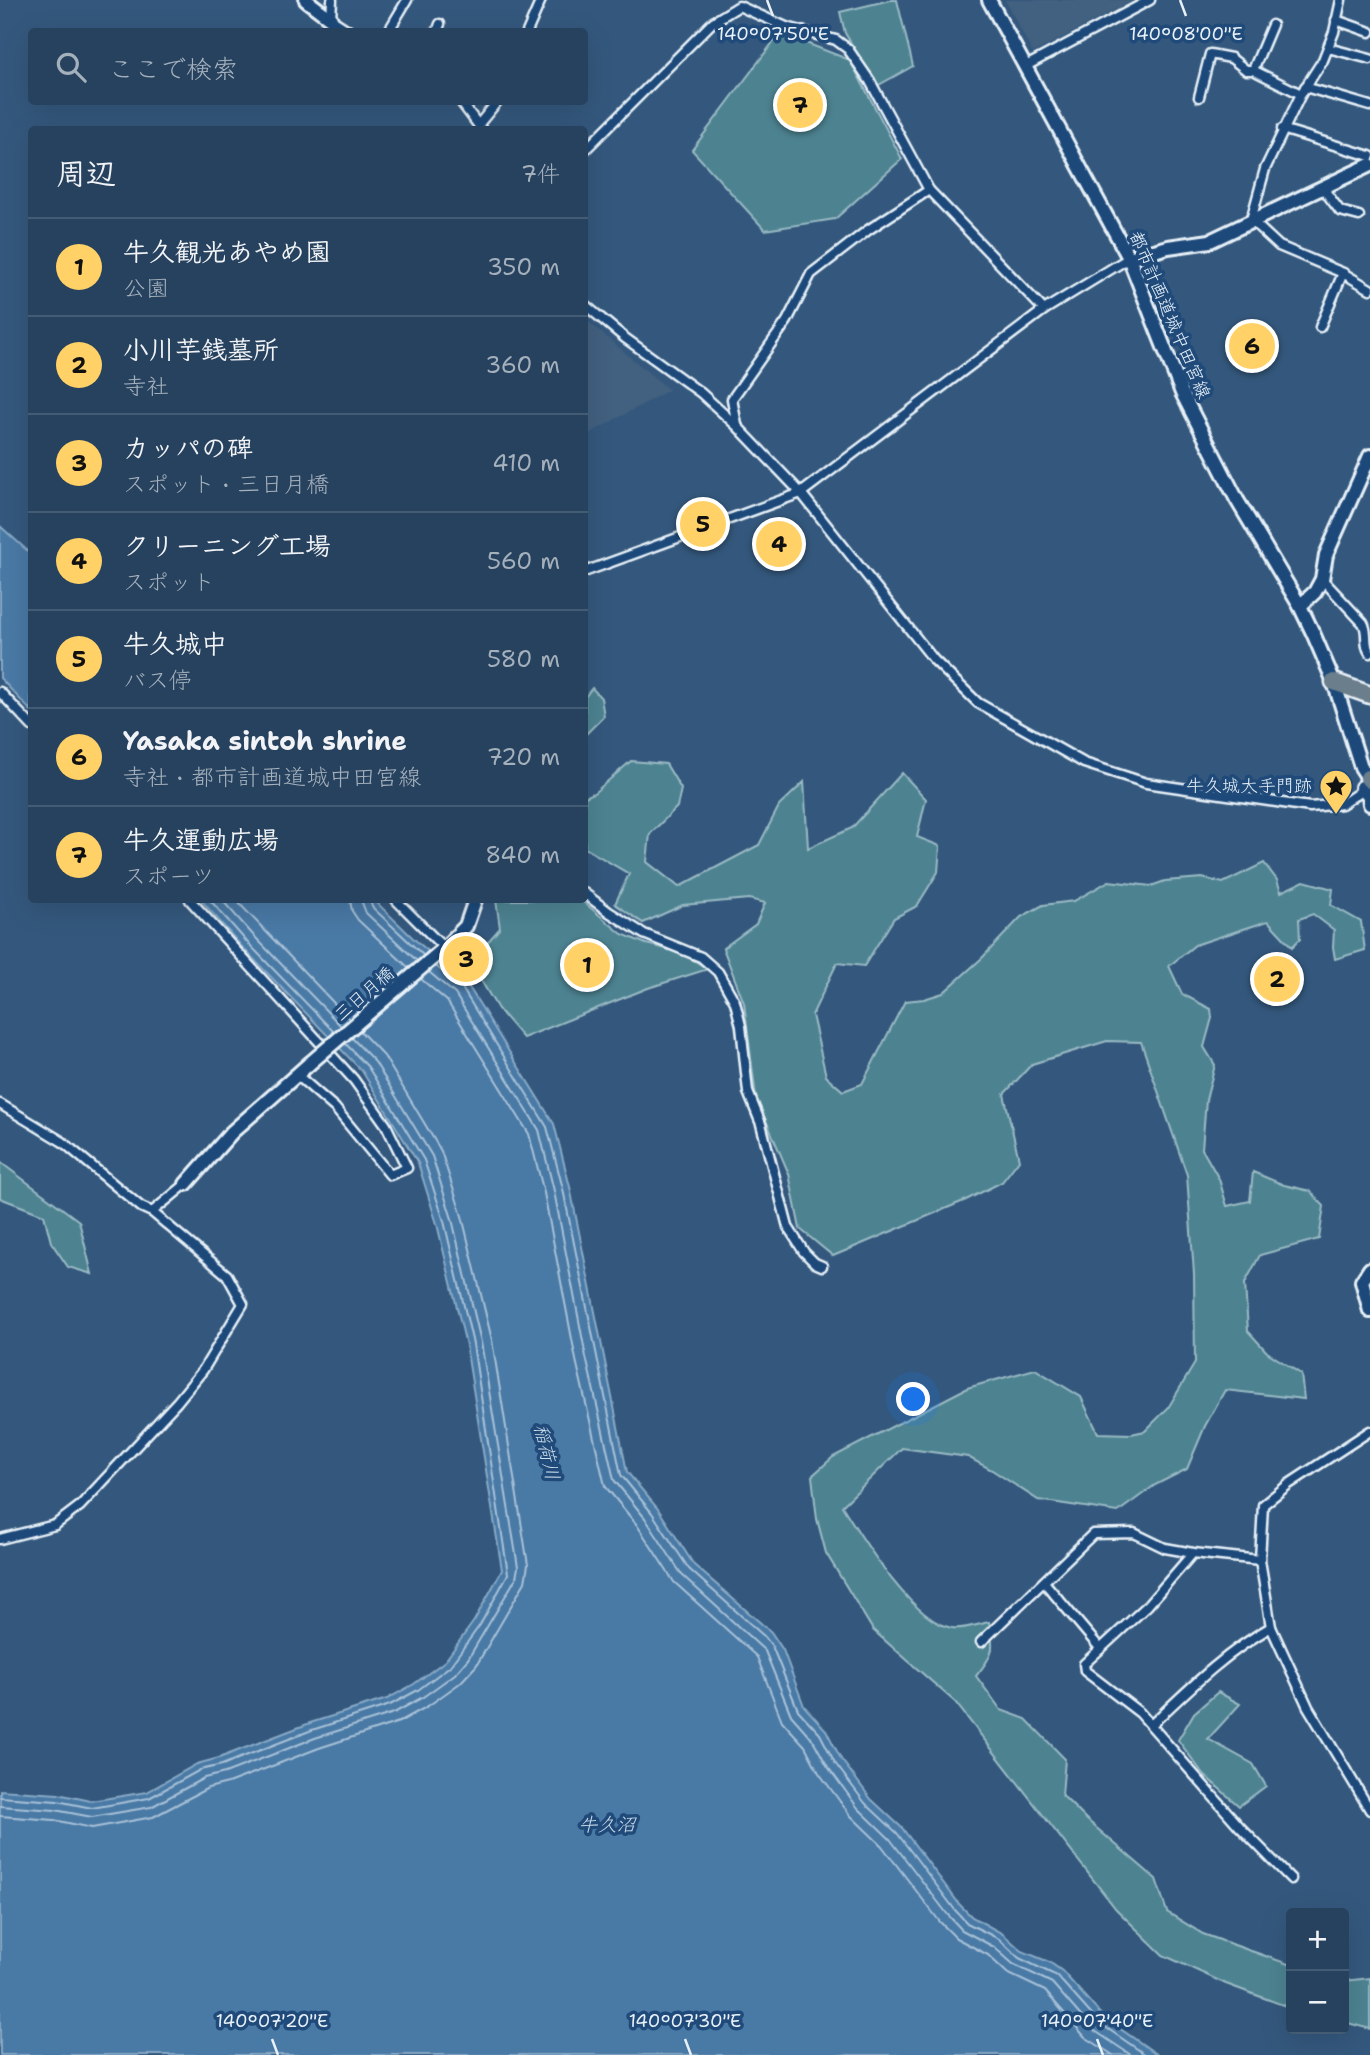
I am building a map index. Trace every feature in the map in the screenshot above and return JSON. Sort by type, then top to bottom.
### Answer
[{"type":"highway","points":[[1334,682],[1370,695]]},
{"type":"street","points":[[306,0],[345,28]]},
{"type":"street","points":[[331,19],[332,0]]},
{"type":"street","points":[[390,28],[407,0]]},
{"type":"street","points":[[529,28],[541,0]]},
{"type":"street","name":"都市計画道城中田宮線","points":[[989,0],[1129,258],[1182,393],[1237,500],[1300,606],[1334,682],[1367,782],[1370,804]]},
{"type":"street","points":[[1026,66],[1150,0]]},
{"type":"street","points":[[1251,220],[1265,169],[1282,129],[1303,90],[1323,61],[1341,0]]},
{"type":"street","points":[[588,147],[713,22],[739,6],[786,27],[836,40],[848,49],[870,81],[929,191],[1044,310]]},
{"type":"street","points":[[1336,20],[1370,32]]},
{"type":"street","points":[[1253,70],[1272,25]]},
{"type":"street","points":[[1328,48],[1370,59]]},
{"type":"street","points":[[1199,97],[1210,54],[1231,58],[1246,70],[1253,70],[1303,90],[1370,106]]},
{"type":"street","points":[[463,105],[480,126]]},
{"type":"street","points":[[482,126],[495,105]]},
{"type":"street","points":[[1282,129],[1370,156]]},
{"type":"street","points":[[588,571],[801,494],[1044,310],[1129,258],[1168,247],[1210,241],[1370,165]]},
{"type":"street","points":[[1322,187],[1340,211],[1359,216]]},
{"type":"street","points":[[737,426],[732,399],[787,321],[811,274],[868,230],[929,191]]},
{"type":"street","points":[[1251,220],[1279,246],[1343,273],[1370,289]]},
{"type":"street","points":[[1320,327],[1343,273]]},
{"type":"street","points":[[588,307],[701,393],[737,426],[801,494],[934,660],[978,704],[1084,763],[1146,783],[1310,807],[1342,804],[1367,782]]},
{"type":"street","points":[[1300,606],[1315,592],[1322,579],[1326,555],[1370,456]]},
{"type":"street","points":[[1322,579],[1367,629],[1367,649],[1370,653]]},
{"type":"street","points":[[0,692],[28,722]]},
{"type":"street","points":[[588,896],[644,934],[701,957],[718,972],[735,1002],[741,1026],[748,1092],[761,1124],[789,1227],[804,1252],[822,1266]]},
{"type":"street","points":[[193,903],[354,1080],[386,1125],[407,1168],[390,1175],[335,1108],[297,1075]]},
{"type":"street","points":[[399,903],[443,949]]},
{"type":"street","name":"三日月橋","points":[[186,1184],[232,1132],[443,949],[466,926],[474,903]]},
{"type":"street","points":[[0,1104],[63,1142],[141,1207],[152,1212],[227,1275],[243,1304],[203,1370],[80,1506],[55,1525],[0,1539]]},
{"type":"street","points":[[152,1212],[186,1184]]},
{"type":"street","points":[[1370,1269],[1362,1282],[1370,1311]]},
{"type":"street","points":[[1370,1431],[1289,1484],[1263,1505],[1260,1560],[1271,1627],[1308,1707],[1370,1810]]},
{"type":"street","points":[[981,1642],[1093,1534],[1135,1533],[1165,1548],[1260,1560]]},
{"type":"street","points":[[1193,1553],[1148,1605],[1099,1647],[1084,1664],[1085,1671],[1140,1713],[1240,1827],[1291,1879]]},
{"type":"street","points":[[1044,1582],[1099,1647]]},
{"type":"street","points":[[1151,1725],[1217,1663],[1271,1627]]},
{"type":"shaded area","points":[[1005,0],[1134,0],[1033,53]]},
{"type":"shaded area","points":[[588,322],[669,390],[588,434]]},
{"type":"green space","points":[[897,0],[913,66],[877,86],[845,33],[840,12]]},
{"type":"green space","points":[[780,33],[850,60],[902,159],[835,219],[765,230],[692,150]]},
{"type":"green space","points":[[592,688],[601,698],[604,716],[588,732],[588,693]]},
{"type":"green space","points":[[631,761],[666,764],[681,789],[677,807],[650,834],[647,862],[679,887],[759,845],[779,806],[804,782],[808,848],[852,828],[902,773],[926,799],[917,837],[940,846],[938,872],[917,906],[894,918],[864,966],[837,963],[812,1015],[826,1076],[843,1091],[862,1084],[905,1001],[943,993],[982,958],[1021,917],[1043,905],[1074,901],[1109,881],[1151,886],[1165,881],[1202,878],[1223,883],[1264,863],[1277,880],[1281,892],[1304,881],[1333,889],[1331,905],[1361,922],[1365,950],[1335,959],[1334,930],[1313,914],[1299,919],[1300,939],[1292,947],[1268,921],[1195,945],[1169,966],[1182,994],[1211,1009],[1212,1018],[1204,1047],[1215,1065],[1206,1100],[1202,1149],[1219,1179],[1227,1206],[1250,1201],[1253,1172],[1284,1185],[1310,1191],[1324,1206],[1319,1239],[1260,1255],[1245,1283],[1248,1331],[1267,1352],[1301,1374],[1304,1399],[1225,1390],[1205,1426],[1187,1469],[1155,1485],[1118,1512],[1038,1500],[968,1457],[902,1448],[842,1506],[890,1577],[921,1611],[952,1628],[989,1622],[992,1651],[976,1676],[1001,1710],[1026,1719],[1065,1759],[1062,1795],[1156,1879],[1167,1912],[1203,1934],[1286,1963],[1286,2006],[1226,1984],[1163,1955],[1116,1909],[955,1702],[873,1630],[826,1553],[817,1519],[812,1476],[833,1457],[967,1388],[1035,1369],[1081,1397],[1098,1433],[1131,1434],[1145,1431],[1168,1408],[1195,1363],[1194,1274],[1187,1175],[1141,1042],[1107,1041],[1032,1064],[1004,1094],[1019,1160],[1002,1182],[833,1256],[800,1229],[789,1174],[756,1097],[744,1003],[723,948],[756,924],[765,903],[749,899],[683,905],[643,923],[615,904],[629,874],[588,850],[588,796]]},
{"type":"green space","points":[[496,903],[585,903],[622,934],[646,944],[680,952],[708,969],[648,988],[523,1038],[498,1009],[470,962],[500,928]]},
{"type":"green space","points":[[0,1162],[79,1221],[92,1274],[68,1267],[51,1242],[44,1215],[0,1198]]},
{"type":"green space","points":[[1218,1692],[1240,1704],[1208,1739],[1253,1764],[1266,1786],[1239,1806],[1204,1775],[1178,1740],[1194,1713]]},
{"type":"green space","points":[[1370,1978],[1370,2029],[1349,2023],[1349,1980]]},
{"type":"water","points":[[0,526],[28,551],[28,708],[0,678]]},
{"type":"water","name":"牛久沼","points":[[204,903],[377,903],[467,984],[554,1124],[570,1187],[627,1472],[658,1509],[694,1565],[771,1632],[783,1650],[804,1706],[826,1730],[841,1759],[871,1799],[902,1828],[960,1905],[972,1917],[1003,1934],[1022,1951],[1049,1962],[1062,1971],[1103,2017],[1158,2055],[0,2055],[0,1790],[58,1794],[91,1801],[147,1792],[197,1764],[310,1723],[387,1699],[414,1684],[445,1661],[474,1621],[502,1570],[466,1345],[437,1224],[418,1163],[362,1071],[242,947]]},
{"type":"place","name":"牛久運動広場","points":[[800,105]]},
{"type":"place","name":"Yasaka sintoh shrine","points":[[1252,346]]},
{"type":"place","name":"牛久城中","points":[[703,524]]},
{"type":"place","name":"クリーニング工場","points":[[779,544]]},
{"type":"place","name":"牛久城大手門跡","points":[[1336,816]]},
{"type":"place","name":"カッパの碑","points":[[466,959]]},
{"type":"place","name":"牛久観光あやめ園","points":[[587,965]]},
{"type":"place","name":"小川芋銭墓所","points":[[1277,979]]},
{"type":"water label","name":"稲荷川","points":[[547,1452]]}]
